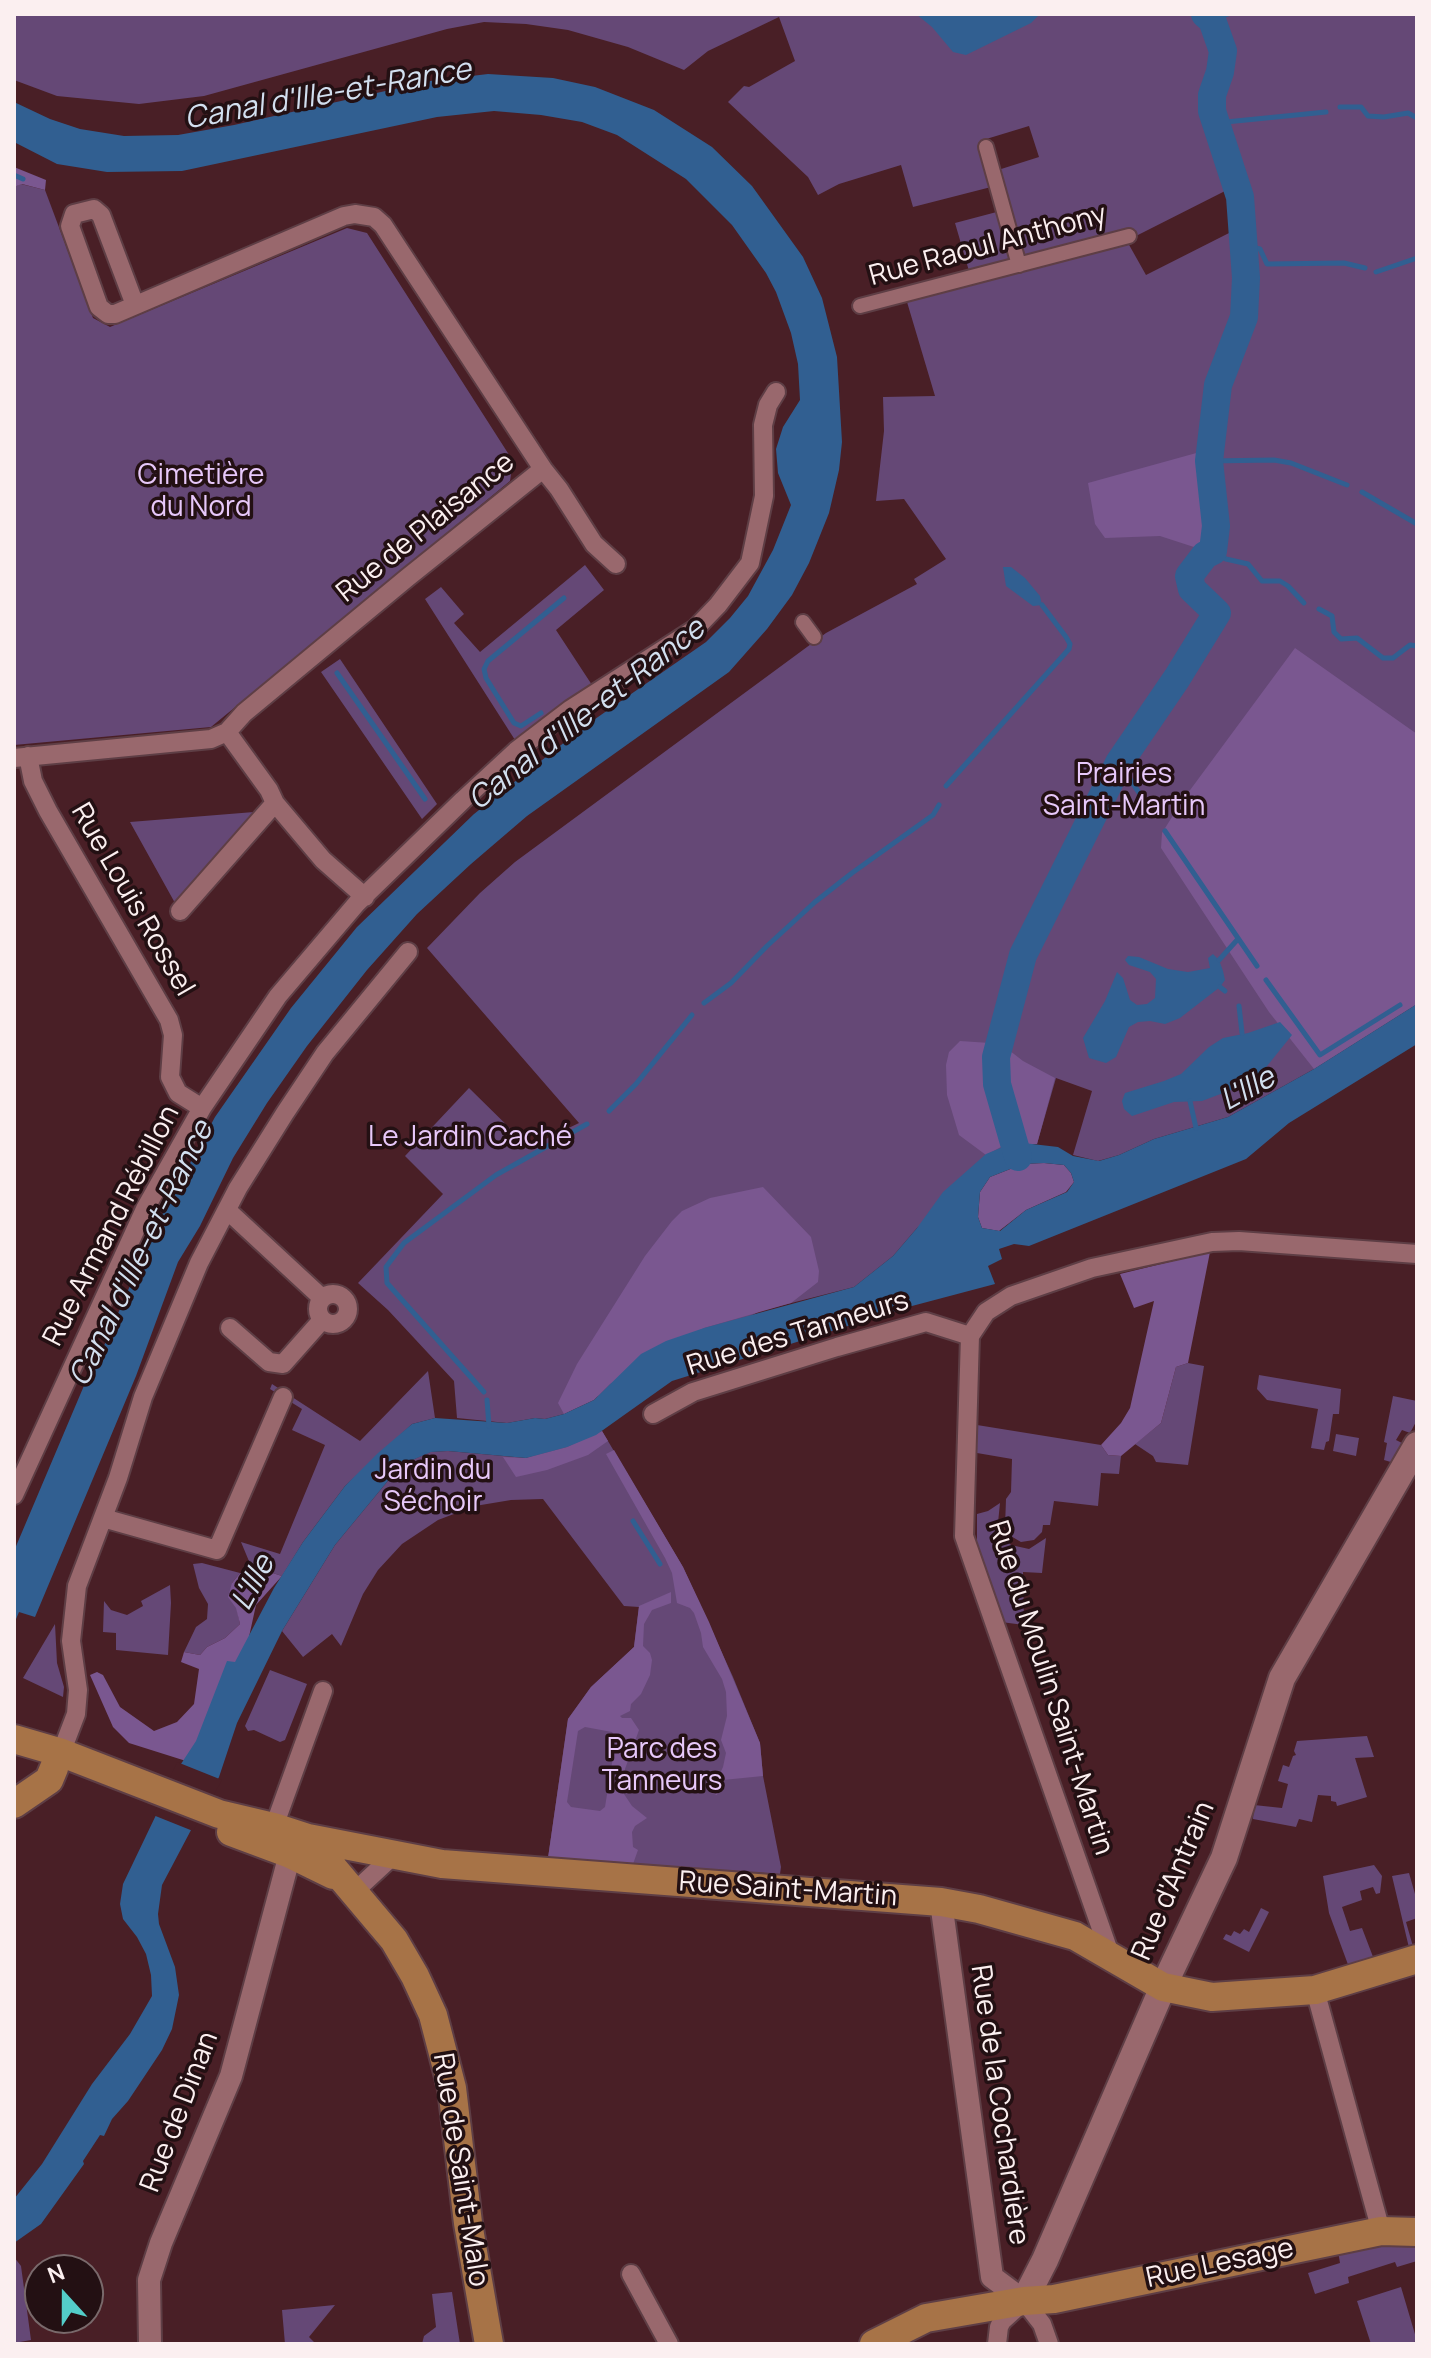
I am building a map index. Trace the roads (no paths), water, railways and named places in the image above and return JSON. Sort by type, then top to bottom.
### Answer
[{"type":"main road","name":"Rue d'Antrain","points":[[1024,2301],[1045,2260],[1163,1987],[1224,1858],[1282,1678],[1417,1445]]},
{"type":"main road","name":"Rue de Saint-Malo","points":[[14,1753],[40,1740],[306,1849],[350,1885],[378,1917],[408,1962],[433,2015],[441,2041],[452,2088],[468,2223],[489,2344]]},
{"type":"main road","points":[[14,1804],[49,1780],[40,1740]]},
{"type":"main road","name":"Rue Saint-Martin","points":[[306,1849],[395,1854],[442,1864],[941,1902],[1075,1936],[1163,1987],[1212,1997],[1315,1990],[1417,1959]]},
{"type":"main road","name":"Rue Lesage","points":[[874,2344],[926,2318],[1061,2297],[1381,2231],[1417,2232]]},
{"type":"street","points":[[986,147],[1019,265]]},
{"type":"street","name":"Rue de Plaisance","points":[[135,305],[101,215],[94,209],[74,214],[70,226],[102,311],[115,314],[344,216],[374,217],[383,225],[543,469],[244,713],[227,732]]},
{"type":"street","name":"Rue Raoul Anthony","points":[[860,306],[1129,236]]},
{"type":"street","name":"Rue Armand Rébillon","points":[[14,1495],[145,1209],[202,1108],[278,996],[365,897],[516,751],[571,709],[695,629],[750,563],[764,496],[763,425],[768,405],[776,392]]},
{"type":"street","points":[[543,469],[594,544],[616,564]]},
{"type":"street","points":[[803,622],[814,637]]},
{"type":"street","points":[[21,757],[211,739],[227,732],[275,803],[323,860],[365,897]]},
{"type":"street","name":"Rue Louis Rossel","points":[[21,757],[48,811],[169,1020],[173,1035],[170,1077],[178,1093],[202,1108]]},
{"type":"street","points":[[180,911],[275,803]]},
{"type":"street","points":[[40,1740],[76,1714],[78,1690],[71,1641],[77,1586],[143,1397],[199,1263],[285,1113],[325,1053],[408,952]]},
{"type":"street","points":[[227,1210],[322,1298]]},
{"type":"street","points":[[970,1336],[986,1312],[1011,1296],[1092,1268],[1212,1242],[1239,1241],[1417,1254]]},
{"type":"street","points":[[339,1295],[347,1303],[347,1314],[339,1323],[322,1320],[318,1308],[322,1298],[339,1295]]},
{"type":"street","points":[[230,1328],[269,1362],[283,1364],[322,1320]]},
{"type":"street","name":"Rue des Tanneurs","points":[[653,1414],[693,1392],[926,1322],[970,1336]]},
{"type":"street","name":"Rue du Moulin Saint-Martin","points":[[970,1336],[964,1536],[1111,1957]]},
{"type":"street","points":[[103,1518],[217,1550],[283,1397]]},
{"type":"street","points":[[268,1836],[323,1691]]},
{"type":"street","name":"Rue de Dinan","points":[[150,2344],[149,2280],[161,2243],[231,2076],[306,1849]]},
{"type":"street","points":[[350,1885],[395,1854]]},
{"type":"street","name":"Rue de la Cochardière","points":[[941,1902],[992,2277],[1024,2301]]},
{"type":"street","points":[[1315,1990],[1381,2231]]},
{"type":"street","points":[[631,2274],[669,2344]]},
{"type":"street","points":[[1024,2301],[1042,2324],[1049,2344]]},
{"type":"street","name":"Rue d'Antrain","points":[[997,2344],[1002,2321],[1024,2301]]},
{"type":"water","points":[[916,14],[1040,14],[1031,23],[966,55],[953,52]]},
{"type":"water","points":[[488,74],[553,78],[595,87],[654,110],[712,147],[752,186],[803,257],[822,298],[837,357],[842,442],[829,513],[792,595],[729,672],[527,816],[471,864],[417,914],[367,970],[307,1046],[233,1158],[200,1226],[178,1262],[136,1376],[35,1617],[19,1612],[14,1624],[14,1551],[155,1228],[215,1117],[291,1008],[357,927],[474,814],[585,726],[706,642],[748,596],[773,550],[791,505],[778,473],[776,449],[783,427],[800,400],[798,364],[791,333],[766,273],[732,225],[686,179],[617,135],[582,122],[494,111],[437,117],[182,171],[107,172],[57,164],[14,142],[14,102],[80,129],[124,136],[178,135],[430,81]]},
{"type":"water","points":[[1003,567],[1011,567],[1025,578],[1040,596],[1042,605],[1033,606],[1006,586]]},
{"type":"water","points":[[1213,954],[1219,960],[1225,980],[1220,987],[1180,1018],[1165,1024],[1138,1022],[1129,1027],[1116,1057],[1106,1063],[1089,1058],[1083,1038],[1105,1001],[1117,972],[1123,978],[1130,1000],[1137,1005],[1147,1004],[1155,998],[1156,979],[1150,972],[1129,965],[1125,960],[1128,956],[1188,972],[1210,968],[1208,958]]},
{"type":"water","points":[[1417,1004],[1417,1044],[1289,1123],[1246,1159],[1029,1246],[1014,1244],[999,1249],[1002,1259],[988,1266],[995,1284],[912,1306],[672,1381],[596,1435],[567,1447],[526,1458],[431,1452],[401,1465],[335,1545],[282,1631],[237,1723],[219,1777],[162,1885],[159,1924],[175,1967],[179,1995],[172,2029],[162,2050],[41,2224],[14,2243],[14,2199],[42,2164],[92,2084],[130,2034],[152,1996],[146,1954],[123,1919],[120,1904],[123,1884],[179,1767],[196,1741],[227,1661],[235,1662],[274,1588],[303,1542],[345,1486],[378,1453],[412,1424],[435,1418],[507,1423],[564,1414],[594,1400],[641,1354],[666,1341],[854,1287],[893,1256],[943,1192],[986,1154],[1015,1142],[1058,1147],[1073,1156],[1099,1161],[1154,1139],[1228,1117],[1314,1069]],"holes":[[[1023,1164],[1064,1165],[1074,1182],[1067,1192],[1026,1210],[1000,1231],[982,1228],[978,1217],[980,1192],[990,1177]]]},
{"type":"water","points":[[1280,1022],[1292,1035],[1255,1081],[1202,1101],[1174,1102],[1132,1116],[1124,1109],[1122,1101],[1125,1093],[1181,1074],[1223,1038]]},
{"type":"waterway","points":[[1018,1157],[997,1084],[996,1057],[1023,955],[1119,763],[1217,613],[1192,589],[1189,576],[1205,555],[1213,551],[1216,526],[1209,461],[1218,385],[1244,317],[1246,278],[1240,197],[1212,111],[1212,95],[1223,51],[1212,20],[1205,14]]},
{"type":"waterway","points":[[1212,20],[1228,14]]},
{"type":"waterway","points":[[1340,107],[1361,107],[1368,116],[1408,113],[1417,118]]},
{"type":"waterway","points":[[1216,123],[1326,112]]},
{"type":"waterway","points":[[14,175],[23,179]]},
{"type":"waterway","points":[[1243,245],[1260,249],[1267,264],[1344,263],[1365,268]]},
{"type":"waterway","points":[[1376,272],[1417,258]]},
{"type":"waterway","points":[[1209,461],[1274,460],[1291,463],[1347,485]]},
{"type":"waterway","points":[[1362,492],[1417,524]]},
{"type":"waterway","points":[[1213,551],[1226,559],[1248,564],[1262,581],[1280,581],[1304,603]]},
{"type":"waterway","name":"Canal d'Ille-et-Rance","points":[[541,713],[521,726],[514,723],[486,678],[484,669],[488,661],[564,598]]},
{"type":"waterway","points":[[946,786],[1069,649],[1066,637],[1042,605]]},
{"type":"waterway","points":[[1319,609],[1332,616],[1334,632],[1341,639],[1357,638],[1383,658],[1393,658],[1410,645],[1417,646]]},
{"type":"waterway","points":[[337,673],[425,799]]},
{"type":"waterway","points":[[1119,763],[1152,812]]},
{"type":"waterway","points":[[704,1003],[731,983],[815,902],[933,815],[939,805]]},
{"type":"waterway","points":[[1165,831],[1257,966]]},
{"type":"waterway","points":[[1219,960],[1238,939]]},
{"type":"waterway","points":[[1266,980],[1320,1055],[1400,1005]]},
{"type":"waterway","points":[[1220,987],[1225,991]]},
{"type":"waterway","points":[[1239,1006],[1242,1033]]},
{"type":"waterway","points":[[609,1111],[636,1084],[692,1015]]},
{"type":"waterway","points":[[1190,1101],[1196,1128]]},
{"type":"waterway","points":[[484,1392],[387,1283],[386,1267],[404,1243],[496,1175],[587,1124]]},
{"type":"waterway","points":[[487,1400],[489,1426]]},
{"type":"waterway","points":[[633,1521],[660,1564]]},
{"type":"park label","name":"Cimetière du Nord","points":[[201,492]]},
{"type":"park label","name":"Prairies Saint-Martin","points":[[1124,791]]},
{"type":"park label","name":"Le Jardin Caché","points":[[470,1138]]},
{"type":"park label","name":"Jardin du Séchoir","points":[[433,1487]]},
{"type":"park label","name":"Parc des Tanneurs","points":[[662,1766]]},
{"type":"water label","name":"L'Ille","points":[[1248,1090]]},
{"type":"water label","name":"L'Ille","points":[[254,1583]]}]
